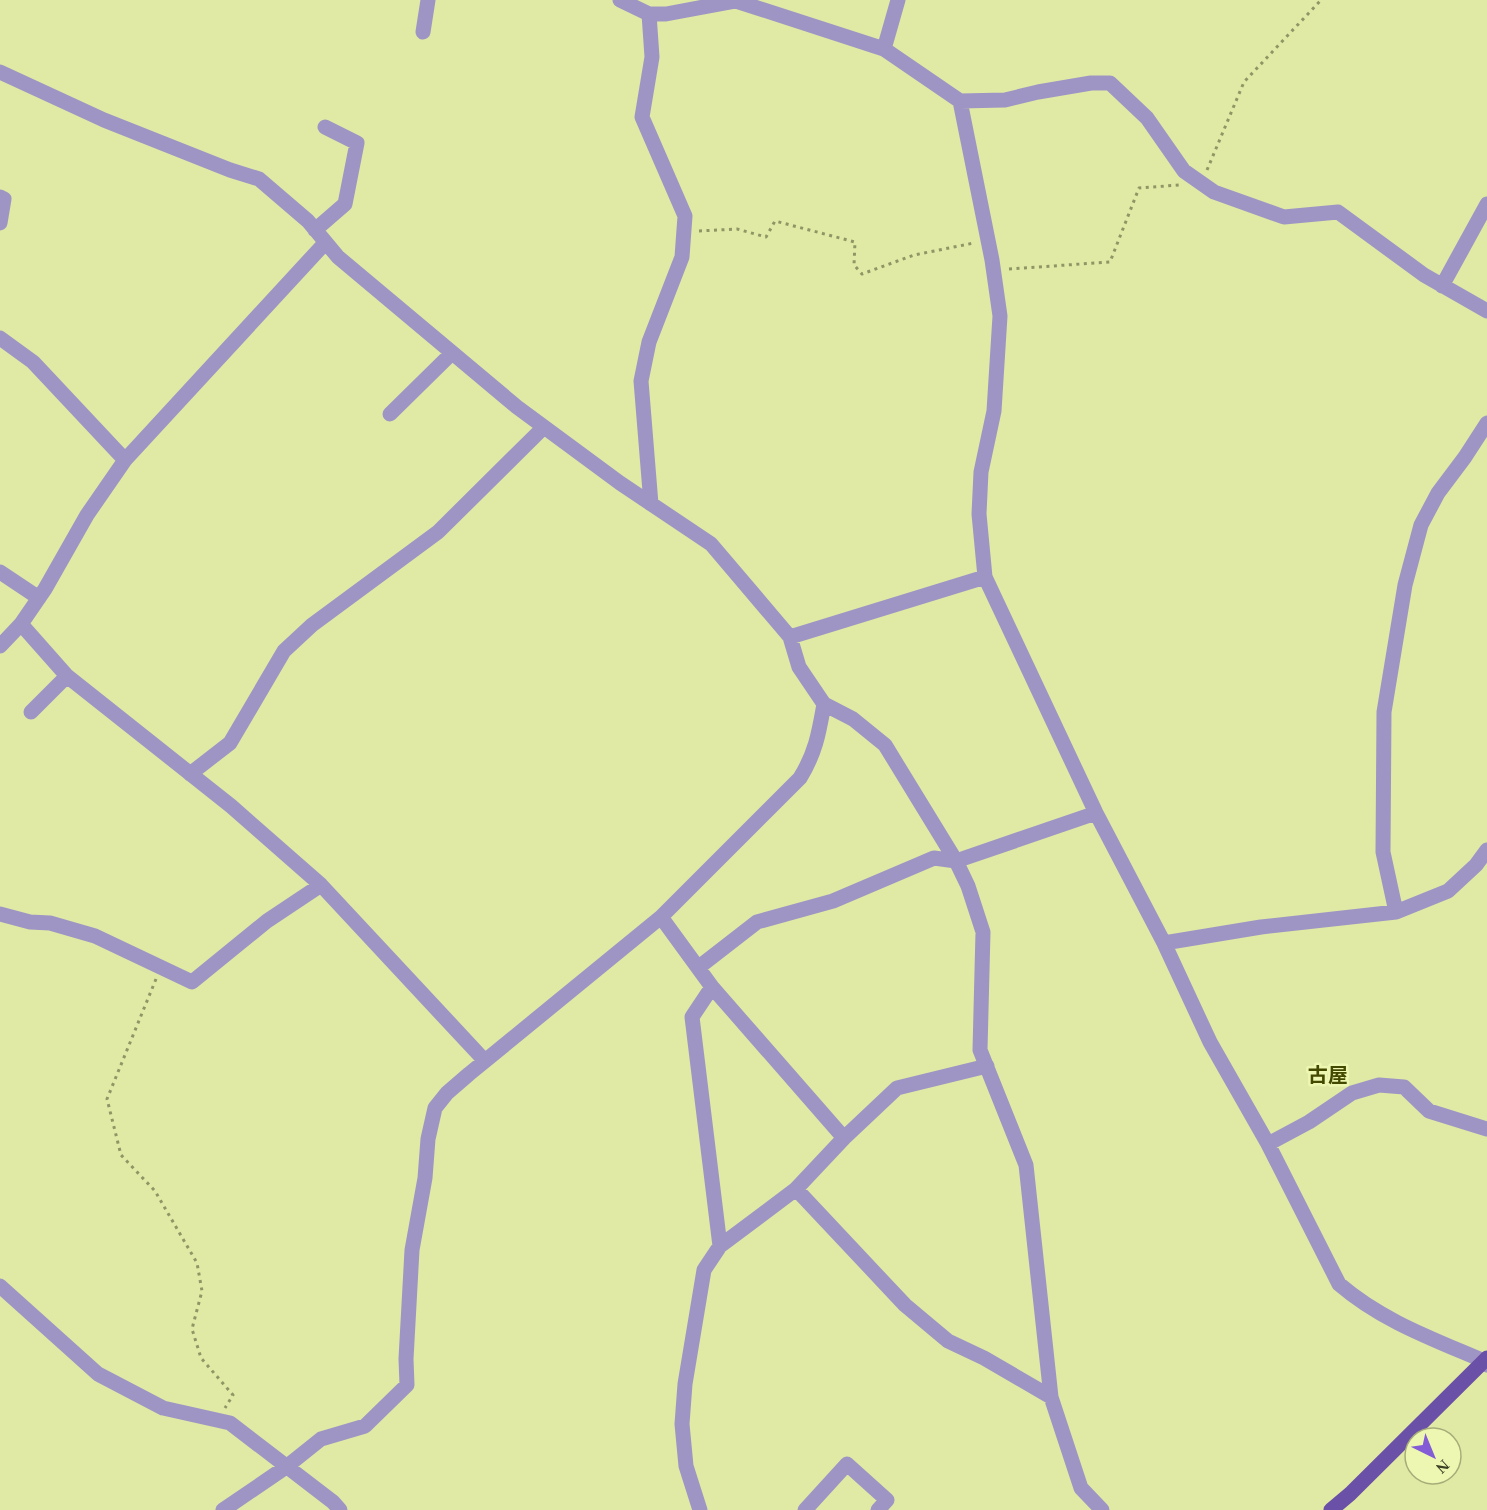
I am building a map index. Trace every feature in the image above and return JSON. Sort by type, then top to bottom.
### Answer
[{"type":"main road","points":[[1331,1510],[1486,1361]]},
{"type":"street","points":[[423,32],[428,0]]},
{"type":"street","points":[[620,0],[649,14],[666,14],[736,1],[769,5],[884,49],[960,101],[1005,100],[1048,90],[1110,82],[1147,118],[1184,171],[1214,192],[1284,217],[1338,212],[1442,286],[1487,311]]},
{"type":"street","points":[[884,49],[898,0]]},
{"type":"street","points":[[649,14],[652,57],[642,117],[685,216],[682,257],[649,342],[641,381],[651,504]]},
{"type":"street","points":[[0,72],[104,120],[230,170],[259,179],[308,221],[338,257],[517,407],[651,504],[711,544],[790,637],[799,667],[824,704],[853,719],[885,745],[956,861],[969,886],[983,932],[980,1050],[1026,1165],[1051,1397],[1081,1488],[1102,1510]]},
{"type":"street","points":[[960,101],[988,240],[1000,316],[994,411],[981,472],[980,514],[985,577],[1096,813],[1164,943],[1210,1042],[1268,1144],[1339,1284],[1358,1300],[1393,1322],[1486,1361]]},
{"type":"street","points":[[315,230],[345,204],[357,143],[325,128]]},
{"type":"street","points":[[0,197],[4,200],[0,223]]},
{"type":"street","points":[[1442,286],[1487,204]]},
{"type":"street","points":[[0,646],[21,624],[39,598],[87,515],[125,460],[325,243]]},
{"type":"street","points":[[0,338],[33,362],[125,460]]},
{"type":"street","points":[[390,414],[452,353]]},
{"type":"street","points":[[1396,912],[1383,852],[1384,712],[1405,585],[1421,525],[1438,493],[1487,423]]},
{"type":"street","points":[[190,774],[231,743],[284,651],[312,625],[438,532],[544,427]]},
{"type":"street","points":[[0,572],[39,598]]},
{"type":"street","points":[[790,637],[985,577]]},
{"type":"street","points":[[21,624],[67,676],[231,806],[321,885],[485,1061]]},
{"type":"street","points":[[31,712],[67,676]]},
{"type":"street","points":[[223,1510],[321,1439],[365,1426],[407,1384],[406,1359],[412,1250],[425,1178],[428,1139],[435,1108],[447,1093],[661,917],[800,778],[816,745],[824,704]]},
{"type":"street","points":[[699,967],[757,922],[833,901],[934,858],[956,861],[1096,813]]},
{"type":"street","points":[[1164,943],[1261,927],[1396,912],[1448,891],[1476,865],[1487,850]]},
{"type":"street","points":[[0,916],[50,923],[95,936],[192,982],[267,921],[321,885]]},
{"type":"street","points":[[661,917],[712,987],[844,1137]]},
{"type":"street","points":[[712,987],[692,1017],[720,1246]]},
{"type":"street","points":[[700,1510],[686,1466],[682,1424],[685,1384],[704,1270],[720,1246],[796,1189],[844,1137],[897,1088],[987,1066]]},
{"type":"street","points":[[1268,1144],[1310,1122],[1352,1093],[1380,1085],[1404,1087],[1429,1111],[1487,1129]]},
{"type":"street","points":[[796,1189],[905,1305],[948,1341],[984,1358],[1051,1397]]},
{"type":"street","points":[[0,1286],[98,1374],[164,1408],[230,1423],[333,1502],[340,1510]]},
{"type":"street","points":[[805,1510],[847,1464],[887,1500],[878,1510]]},
{"type":"path","points":[[993,270],[1110,262],[1139,188],[1202,183],[1244,82],[1321,0]]},
{"type":"path","points":[[684,231],[736,229],[766,237],[775,221],[855,242],[854,265],[862,274],[914,255],[988,240]]},
{"type":"path","points":[[160,968],[107,1099],[121,1155],[155,1191],[197,1263],[202,1291],[192,1329],[201,1358],[233,1395],[218,1420]]},
{"type":"district","name":"古屋","points":[[1328,1075]]}]
